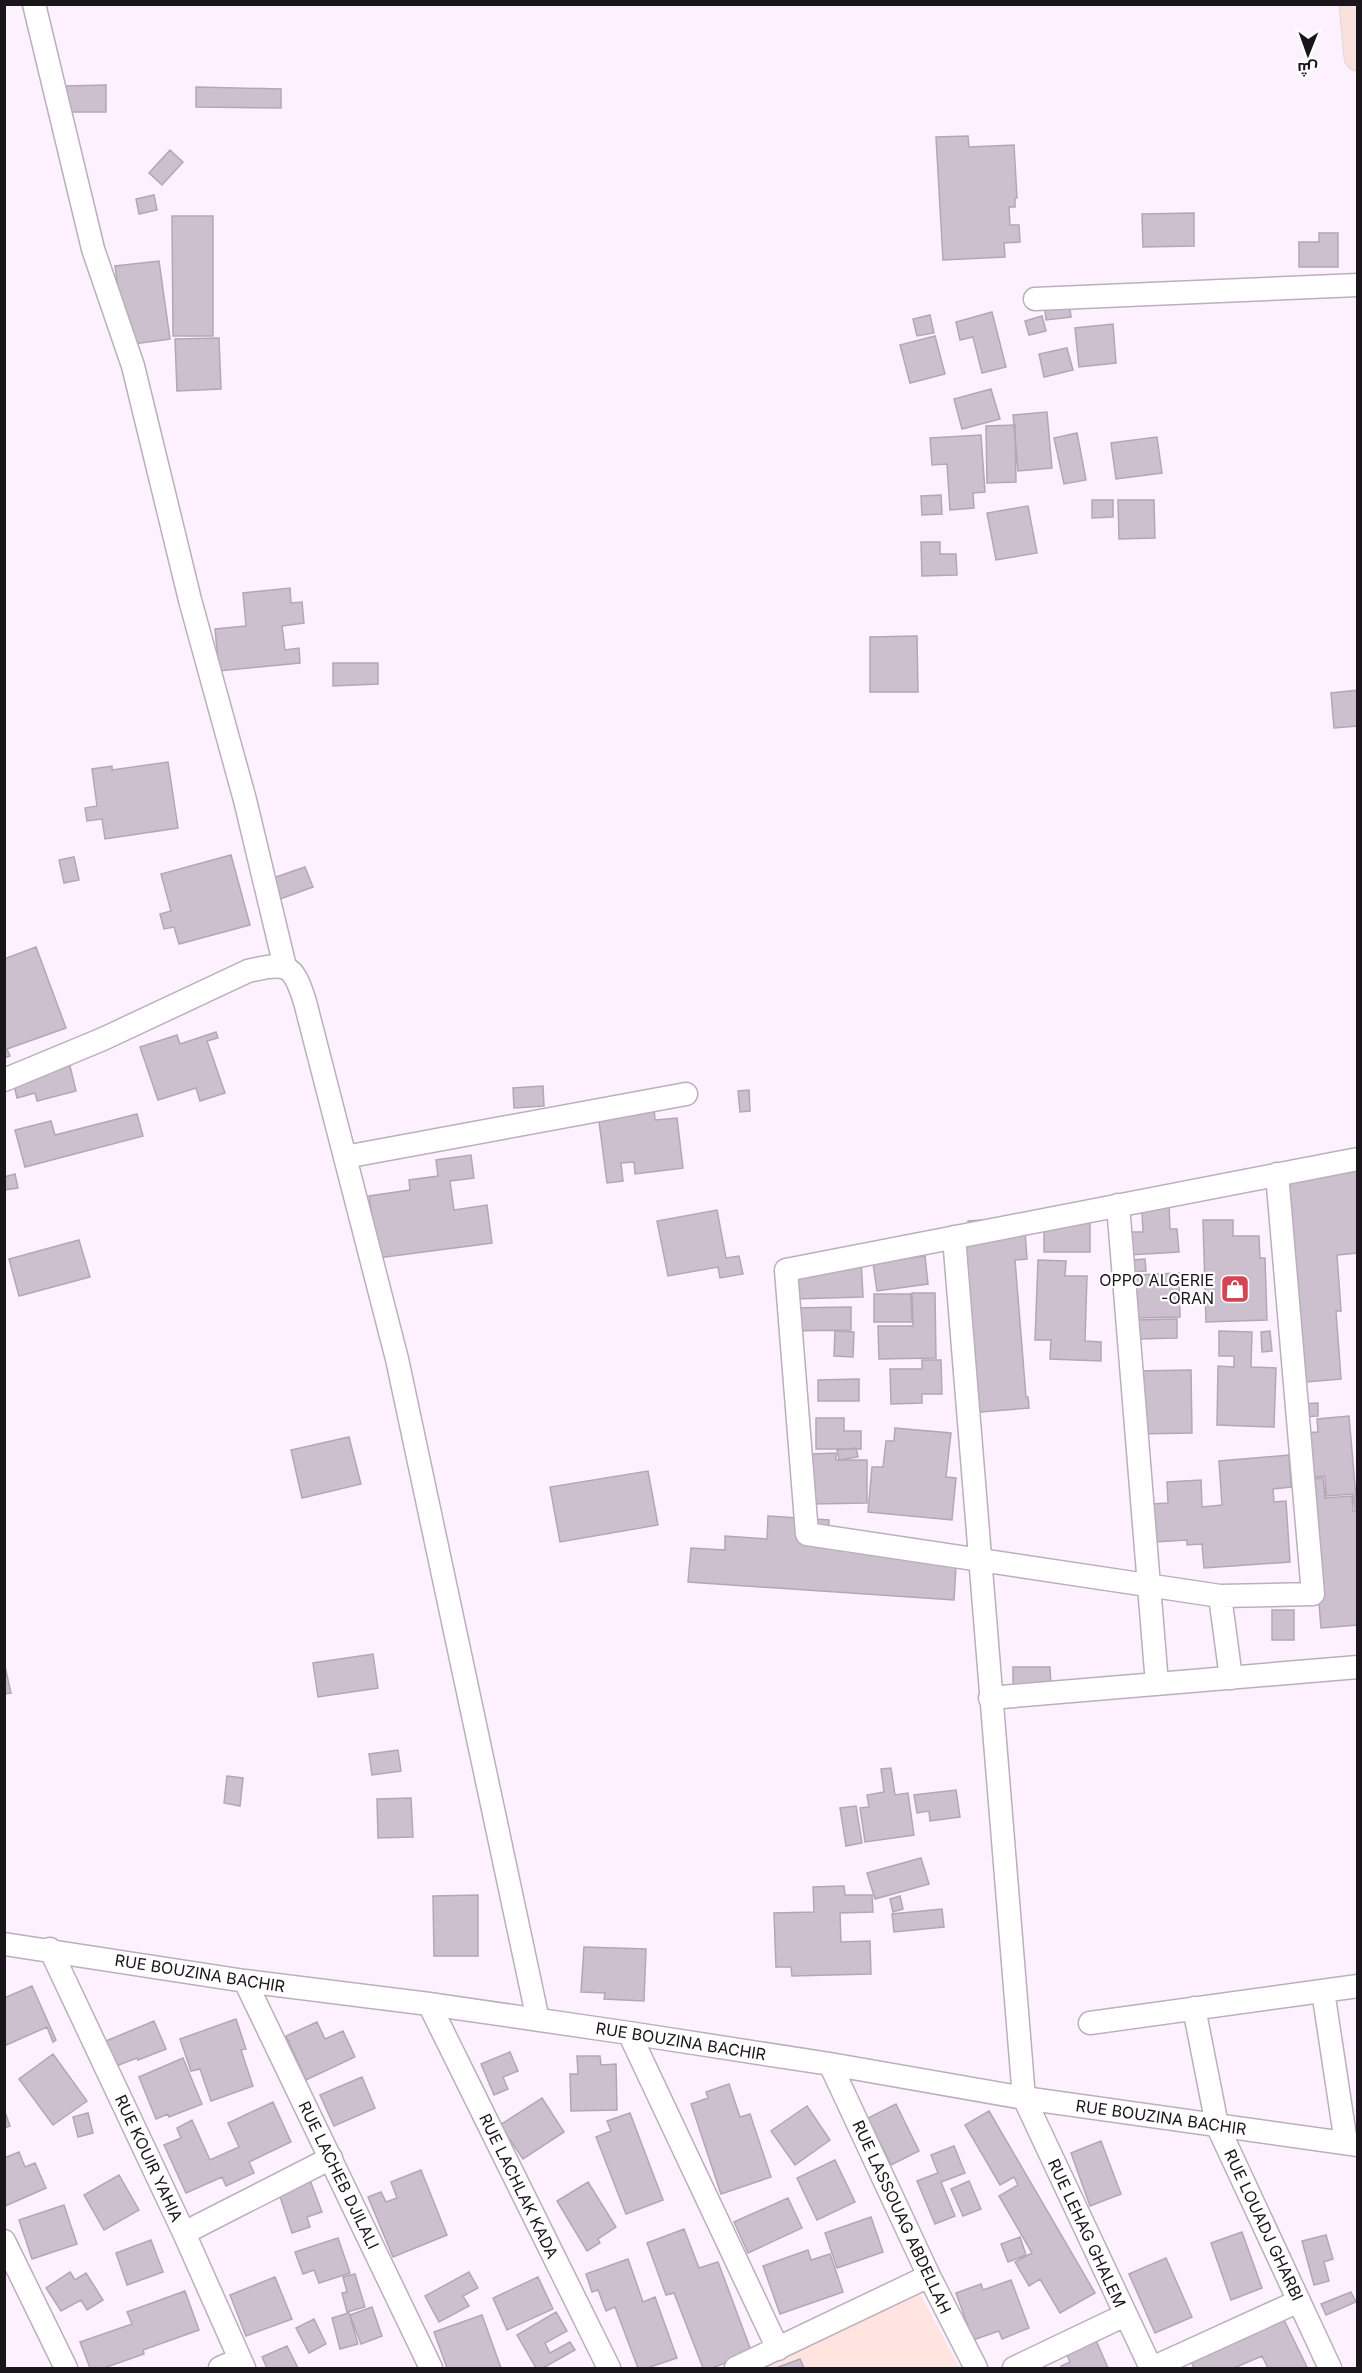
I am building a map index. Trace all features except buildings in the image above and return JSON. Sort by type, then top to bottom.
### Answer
[{"type":"main road","points":[[1353,4],[1358,57]]},
{"type":"street","points":[[34,4],[93,249],[133,366],[190,600],[245,800],[285,967]]},
{"type":"street","points":[[1035,299],[1358,285]]},
{"type":"street","points":[[4,1080],[104,1039],[248,971],[272,966],[285,967],[295,974],[305,1002],[397,1359],[538,2019]]},
{"type":"street","points":[[345,1157],[686,1094]]},
{"type":"street","points":[[1278,1174],[1313,1594],[1220,1596],[807,1534],[786,1270],[1118,1205],[1278,1174],[1358,1159]]},
{"type":"street","points":[[1118,1205],[1157,1684]]},
{"type":"street","points":[[954,1237],[1024,2098]]},
{"type":"street","points":[[1220,1596],[1231,1677]]},
{"type":"street","points":[[990,1698],[1358,1667]]},
{"type":"street","name":"RUE BOUZINA BACHIR","points":[[4,1944],[50,1949],[245,1981],[629,2032],[1024,2098],[1352,2144]]},
{"type":"street","name":"RUE KOUIR YAHIA","points":[[50,1949],[184,2233],[235,2365]]},
{"type":"street","name":"RUE LACHEB DJILALI","points":[[245,1981],[431,2368]]},
{"type":"street","points":[[1090,2022],[1358,1986]]},
{"type":"street","points":[[1323,1991],[1352,2144]]},
{"type":"street","name":"RUE LACHLAK KADA","points":[[429,2004],[608,2368]]},
{"type":"street","name":"RUE LOUADJ GHARBI","points":[[1194,2008],[1217,2125],[1330,2368]]},
{"type":"street","points":[[629,2032],[778,2349]]},
{"type":"street","name":"RUE LASSOUAG ABDELLAH","points":[[830,2064],[929,2276],[976,2368]]},
{"type":"street","name":"RUE LEHAG GHALEM","points":[[1024,2098],[1152,2368]]},
{"type":"street","points":[[184,2233],[331,2158]]},
{"type":"street","points":[[4,2241],[66,2368]]},
{"type":"street","points":[[736,2368],[929,2276]]},
{"type":"street","points":[[1152,2368],[1299,2301]]},
{"type":"street","points":[[1014,2368],[1125,2314]]},
{"type":"shaded area","points":[[920,2294],[960,2368],[764,2368]]},
{"type":"place","name":"OPPO ALGERIE -ORAN","points":[[1235,1289]]}]
